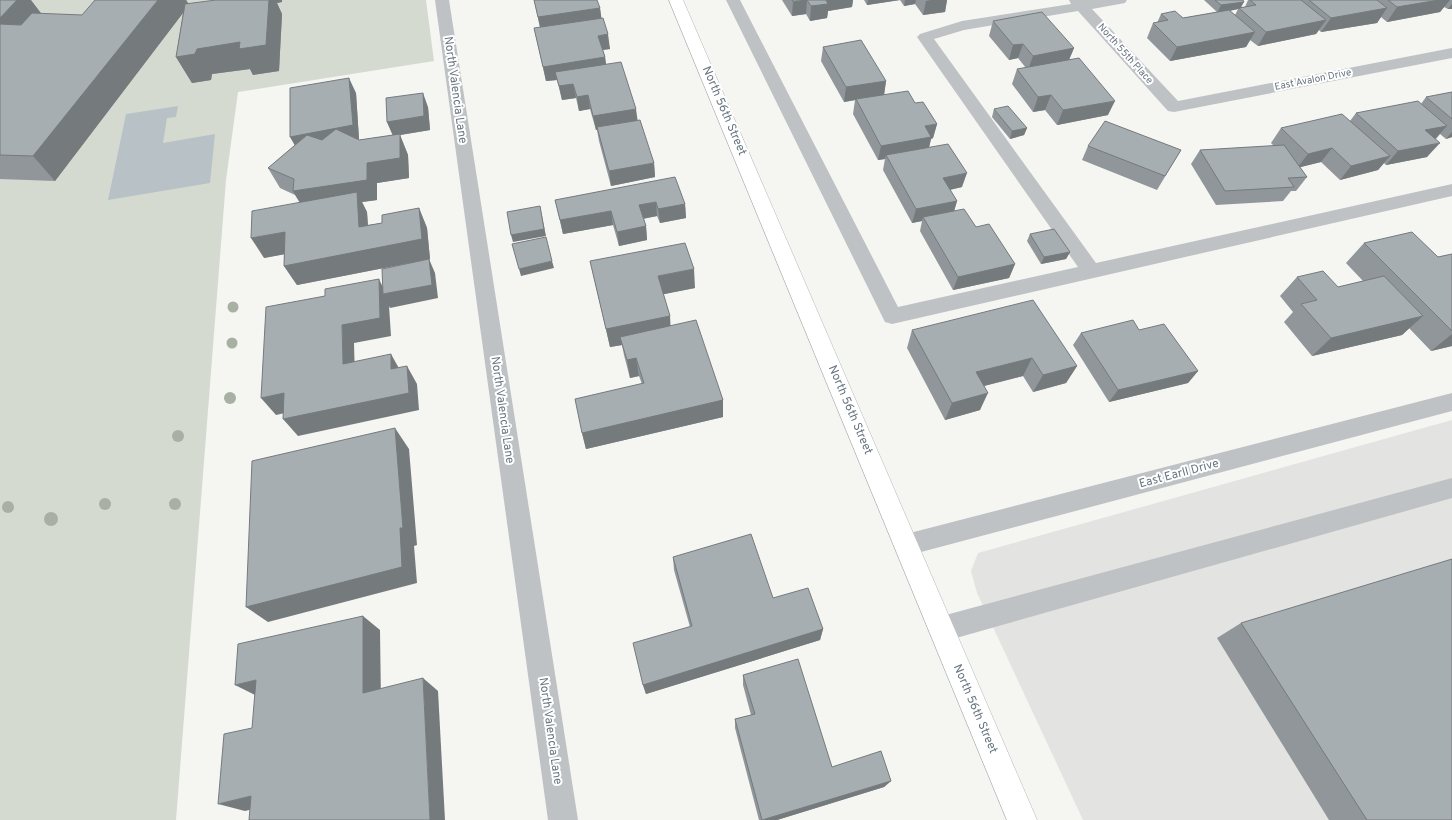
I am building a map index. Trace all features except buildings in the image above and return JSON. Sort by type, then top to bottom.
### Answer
[{"type":"main road","name":"North 56th Street","points":[[676,0],[1022,820]]},
{"type":"street","name":"North Valencia Lane","points":[[442,0],[563,820]]},
{"type":"street","points":[[733,0],[892,316],[1452,190]]},
{"type":"street","points":[[1092,272],[925,37],[962,26],[1079,3],[1120,0]]},
{"type":"street","name":"North 55th Place","points":[[1079,3],[1174,107]]},
{"type":"street","name":"East Avalon Drive","points":[[1174,107],[1452,53]]},
{"type":"street","name":"East Earll Drive","points":[[906,545],[1452,402]]},
{"type":"street","points":[[942,629],[1452,488]]},
{"type":"shaded area","points":[[0,0],[426,0],[434,61],[238,92],[226,180],[176,820],[0,820]]},
{"type":"shaded area","points":[[178,106],[176,117],[167,118],[163,143],[215,134],[210,183],[108,200],[126,114]]},
{"type":"shaded area","points":[[1452,420],[1452,820],[1083,820],[977,593],[971,571],[978,553]]}]
